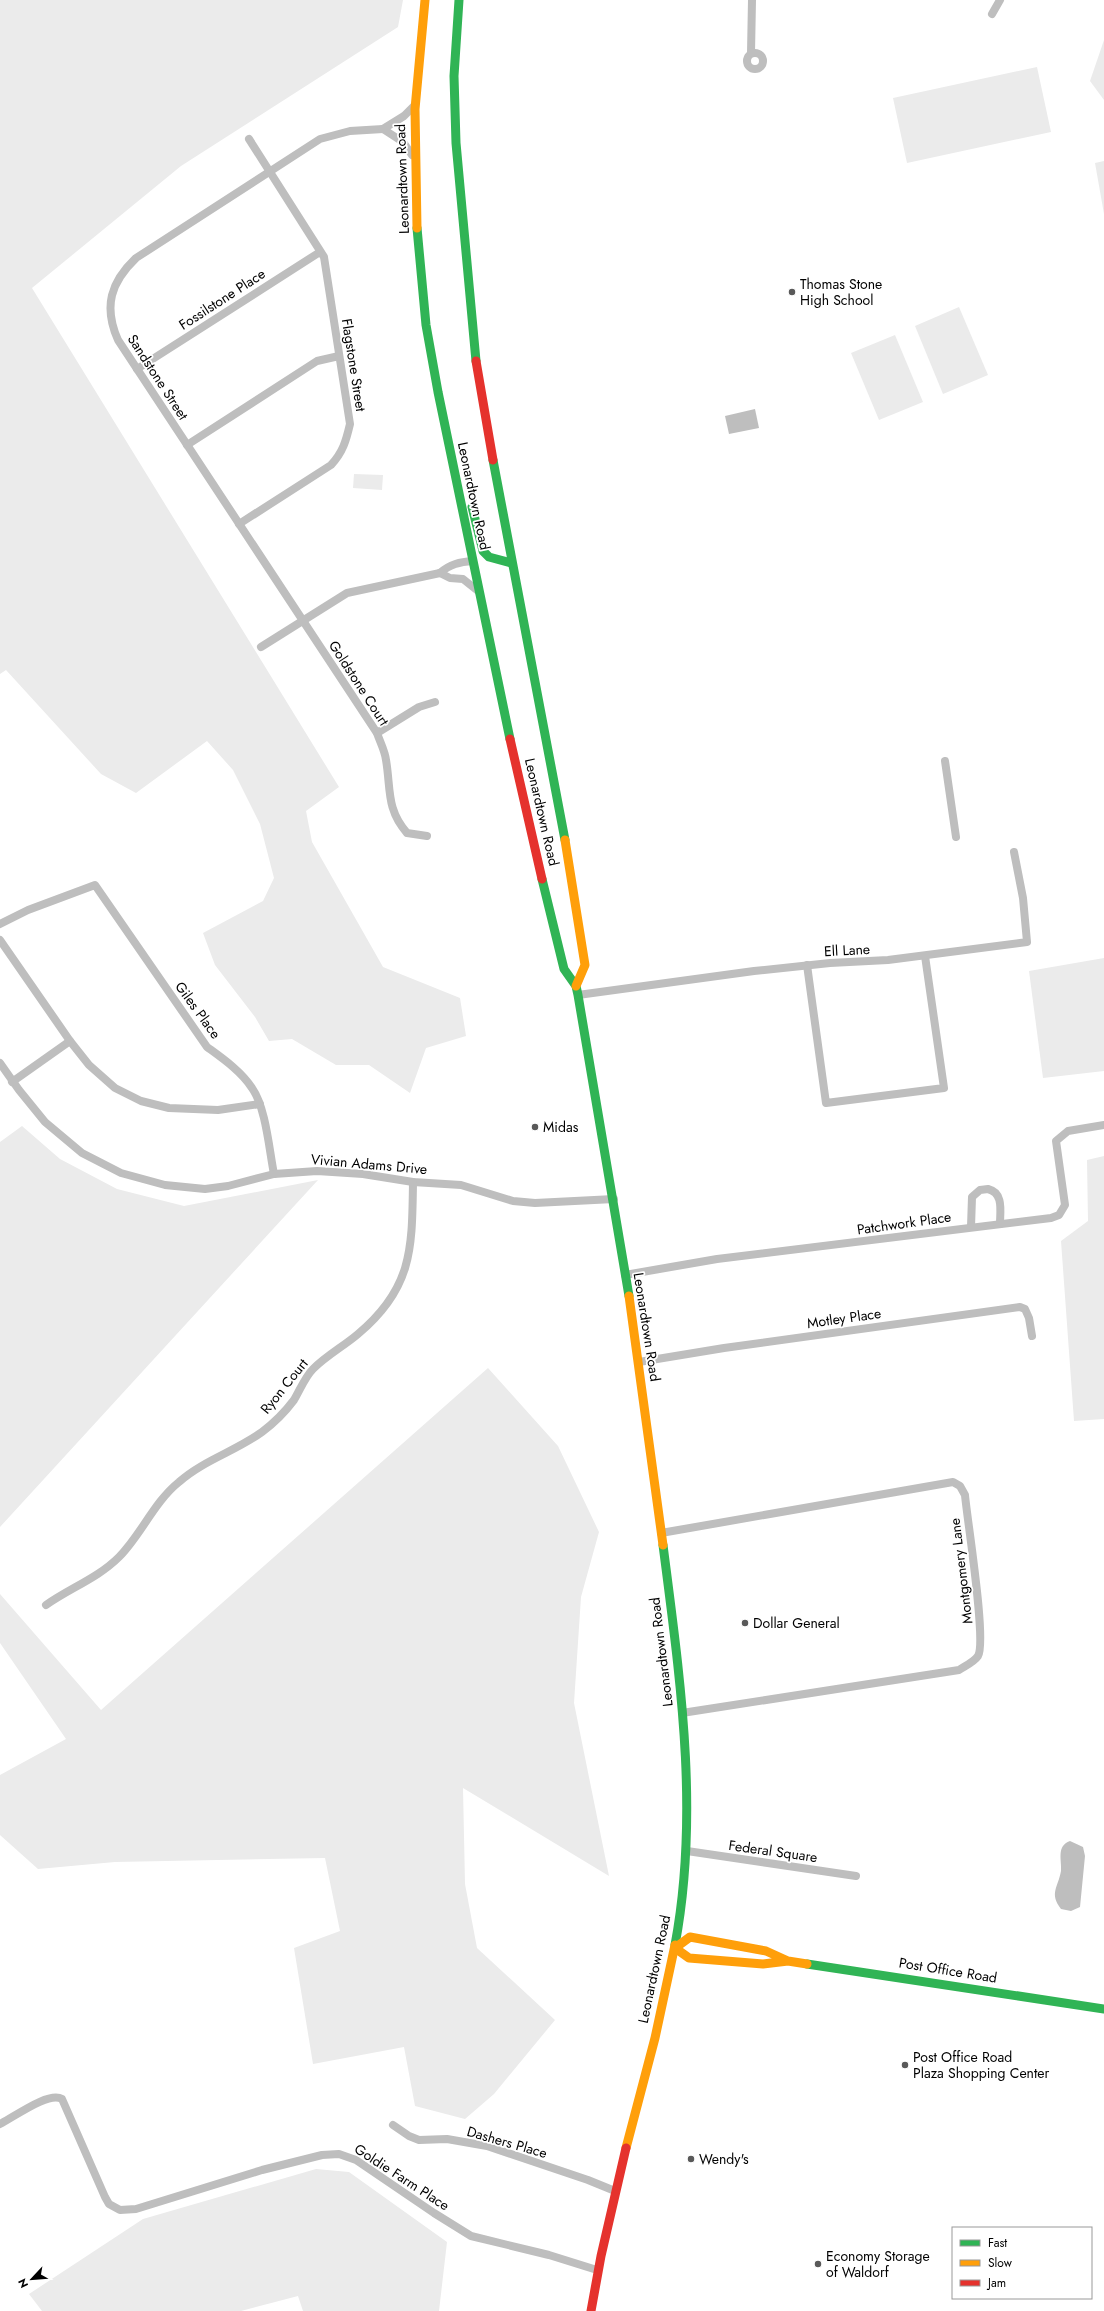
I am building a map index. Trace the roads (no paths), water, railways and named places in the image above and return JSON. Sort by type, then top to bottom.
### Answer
[{"type":"main road","name":"Leonardtown Road","points":[[425,0],[414,106],[413,157],[422,292],[434,367],[479,591],[564,969],[577,991],[614,1199],[639,1362],[678,1666],[688,1779],[686,1851],[675,1948],[661,2014],[615,2191],[597,2270],[591,2311]]},
{"type":"main road","name":"Leonardtown Road","points":[[459,0],[454,76],[455,114],[470,307],[479,383],[511,563],[558,799],[586,965],[577,991]]},
{"type":"main road","points":[[449,443],[461,459],[467,483]]},
{"type":"main road","points":[[470,498],[483,552],[489,557],[511,563]]},
{"type":"main road","points":[[474,561],[503,573],[513,612],[527,638]]},
{"type":"main road","name":"Post Office Road","points":[[788,1961],[766,1951],[690,1937],[675,1948],[689,1958],[763,1964],[788,1961],[1104,2009]]},
{"type":"street","points":[[751,53],[752,0]]},
{"type":"street","points":[[992,14],[1000,0]]},
{"type":"street","name":"Sandstone Street","points":[[302,621],[117,338],[110,317],[110,302],[114,284],[120,274],[136,258],[320,139],[343,132],[383,129],[404,116],[414,106]]},
{"type":"street","points":[[383,129],[403,142],[413,157]]},
{"type":"street","name":"Flagstone Street","points":[[239,524],[331,465],[340,456],[345,445],[350,424],[324,257],[249,139]]},
{"type":"street","name":"Fossilstone Place","points":[[137,369],[320,252]]},
{"type":"street","points":[[187,446],[317,361],[339,356]]},
{"type":"street","points":[[261,647],[346,593],[440,573],[448,566],[460,562],[474,561]]},
{"type":"street","points":[[440,573],[450,578],[463,579],[479,591]]},
{"type":"street","name":"Goldstone Court","points":[[302,621],[377,733],[386,758],[393,811],[397,821],[407,833],[426,836]]},
{"type":"street","points":[[377,733],[419,706],[436,702]]},
{"type":"street","points":[[945,761],[956,837]]},
{"type":"street","name":"Ell Lane","points":[[577,991],[807,965],[925,956],[1027,942],[1023,898],[1014,852]]},
{"type":"street","name":"Giles Place","points":[[0,924],[28,910],[95,885],[207,1047],[228,1062],[252,1088],[260,1104],[274,1174]]},
{"type":"street","points":[[0,940],[70,1042],[89,1065],[115,1088],[141,1101],[169,1108],[218,1110],[260,1104]]},
{"type":"street","points":[[807,965],[826,1103],[944,1088],[925,956]]},
{"type":"street","points":[[12,1082],[70,1042]]},
{"type":"street","name":"Vivian Adams Drive","points":[[0,1063],[12,1082],[45,1122],[82,1153],[121,1173],[165,1185],[205,1189],[228,1186],[274,1174],[317,1170],[363,1174],[413,1182],[461,1185],[513,1201],[535,1204],[614,1199]]},
{"type":"street","name":"Patchwork Place","points":[[625,1275],[717,1259],[971,1227],[1040,1220],[1059,1215],[1065,1205],[1056,1141],[1068,1131],[1104,1125]]},
{"type":"street","name":"Ryon Court","points":[[46,1605],[106,1568],[120,1556],[179,1482],[211,1460],[262,1432],[284,1412],[311,1371],[322,1360],[357,1335],[377,1317],[390,1301],[406,1270],[413,1223],[413,1182]]},
{"type":"street","points":[[971,1227],[972,1197],[980,1190],[988,1189],[998,1194],[1000,1200],[1000,1224]]},
{"type":"street","name":"Motley Place","points":[[639,1362],[724,1348],[1020,1307],[1025,1309],[1029,1318],[1032,1336]]},
{"type":"street","name":"Montgomery Lane","points":[[661,1533],[953,1482],[960,1486],[965,1495],[975,1576],[981,1633],[979,1655],[973,1661],[958,1670],[682,1713]]},
{"type":"street","name":"Federal Square","points":[[686,1851],[856,1876]]},
{"type":"street","name":"Goldie Farm Place","points":[[0,2124],[48,2098],[58,2096],[62,2099],[105,2197],[109,2204],[120,2210],[136,2209],[300,2159],[339,2154],[356,2160],[434,2213],[471,2236],[549,2255],[597,2270]]},
{"type":"street","name":"Dashers Place","points":[[393,2125],[409,2136],[419,2140],[447,2139],[487,2146],[588,2180],[615,2191]]},
{"type":"place","name":"Thomas Stone High School","points":[[792,292]]},
{"type":"place","name":"Midas","points":[[535,1127]]},
{"type":"place","name":"Dollar General","points":[[745,1623]]},
{"type":"place","name":"Post Office Road Plaza Shopping Center","points":[[905,2065]]},
{"type":"place","name":"Wendy's","points":[[691,2159]]},
{"type":"place","name":"Economy Storage of Waldorf","points":[[818,2264]]}]
